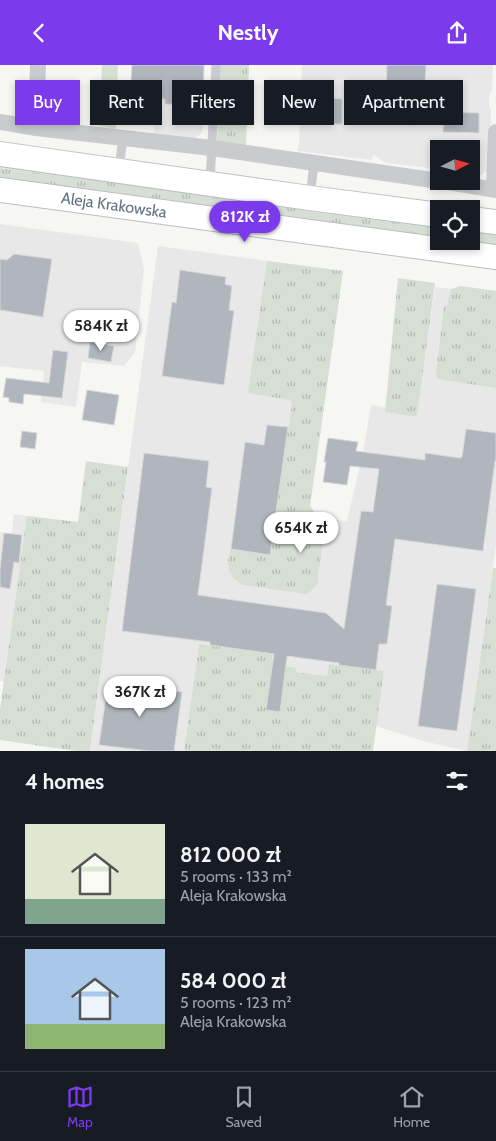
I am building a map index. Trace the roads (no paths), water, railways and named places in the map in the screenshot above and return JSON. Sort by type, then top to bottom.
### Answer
[{"type":"main road","points":[[0,154],[430,214]]},
{"type":"main road","name":"Aleja Krakowska","points":[[0,190],[496,257]]},
{"type":"main road","points":[[480,220],[496,223]]},
{"type":"street","points":[[36,128],[38,65]]},
{"type":"street","points":[[0,122],[36,128],[212,148],[430,180]]},
{"type":"street","points":[[480,187],[495,189],[496,131]]},
{"type":"lane","points":[[210,183],[216,65]]},
{"type":"lane","points":[[119,171],[123,137]]},
{"type":"lane","points":[[310,198],[314,163]]}]
